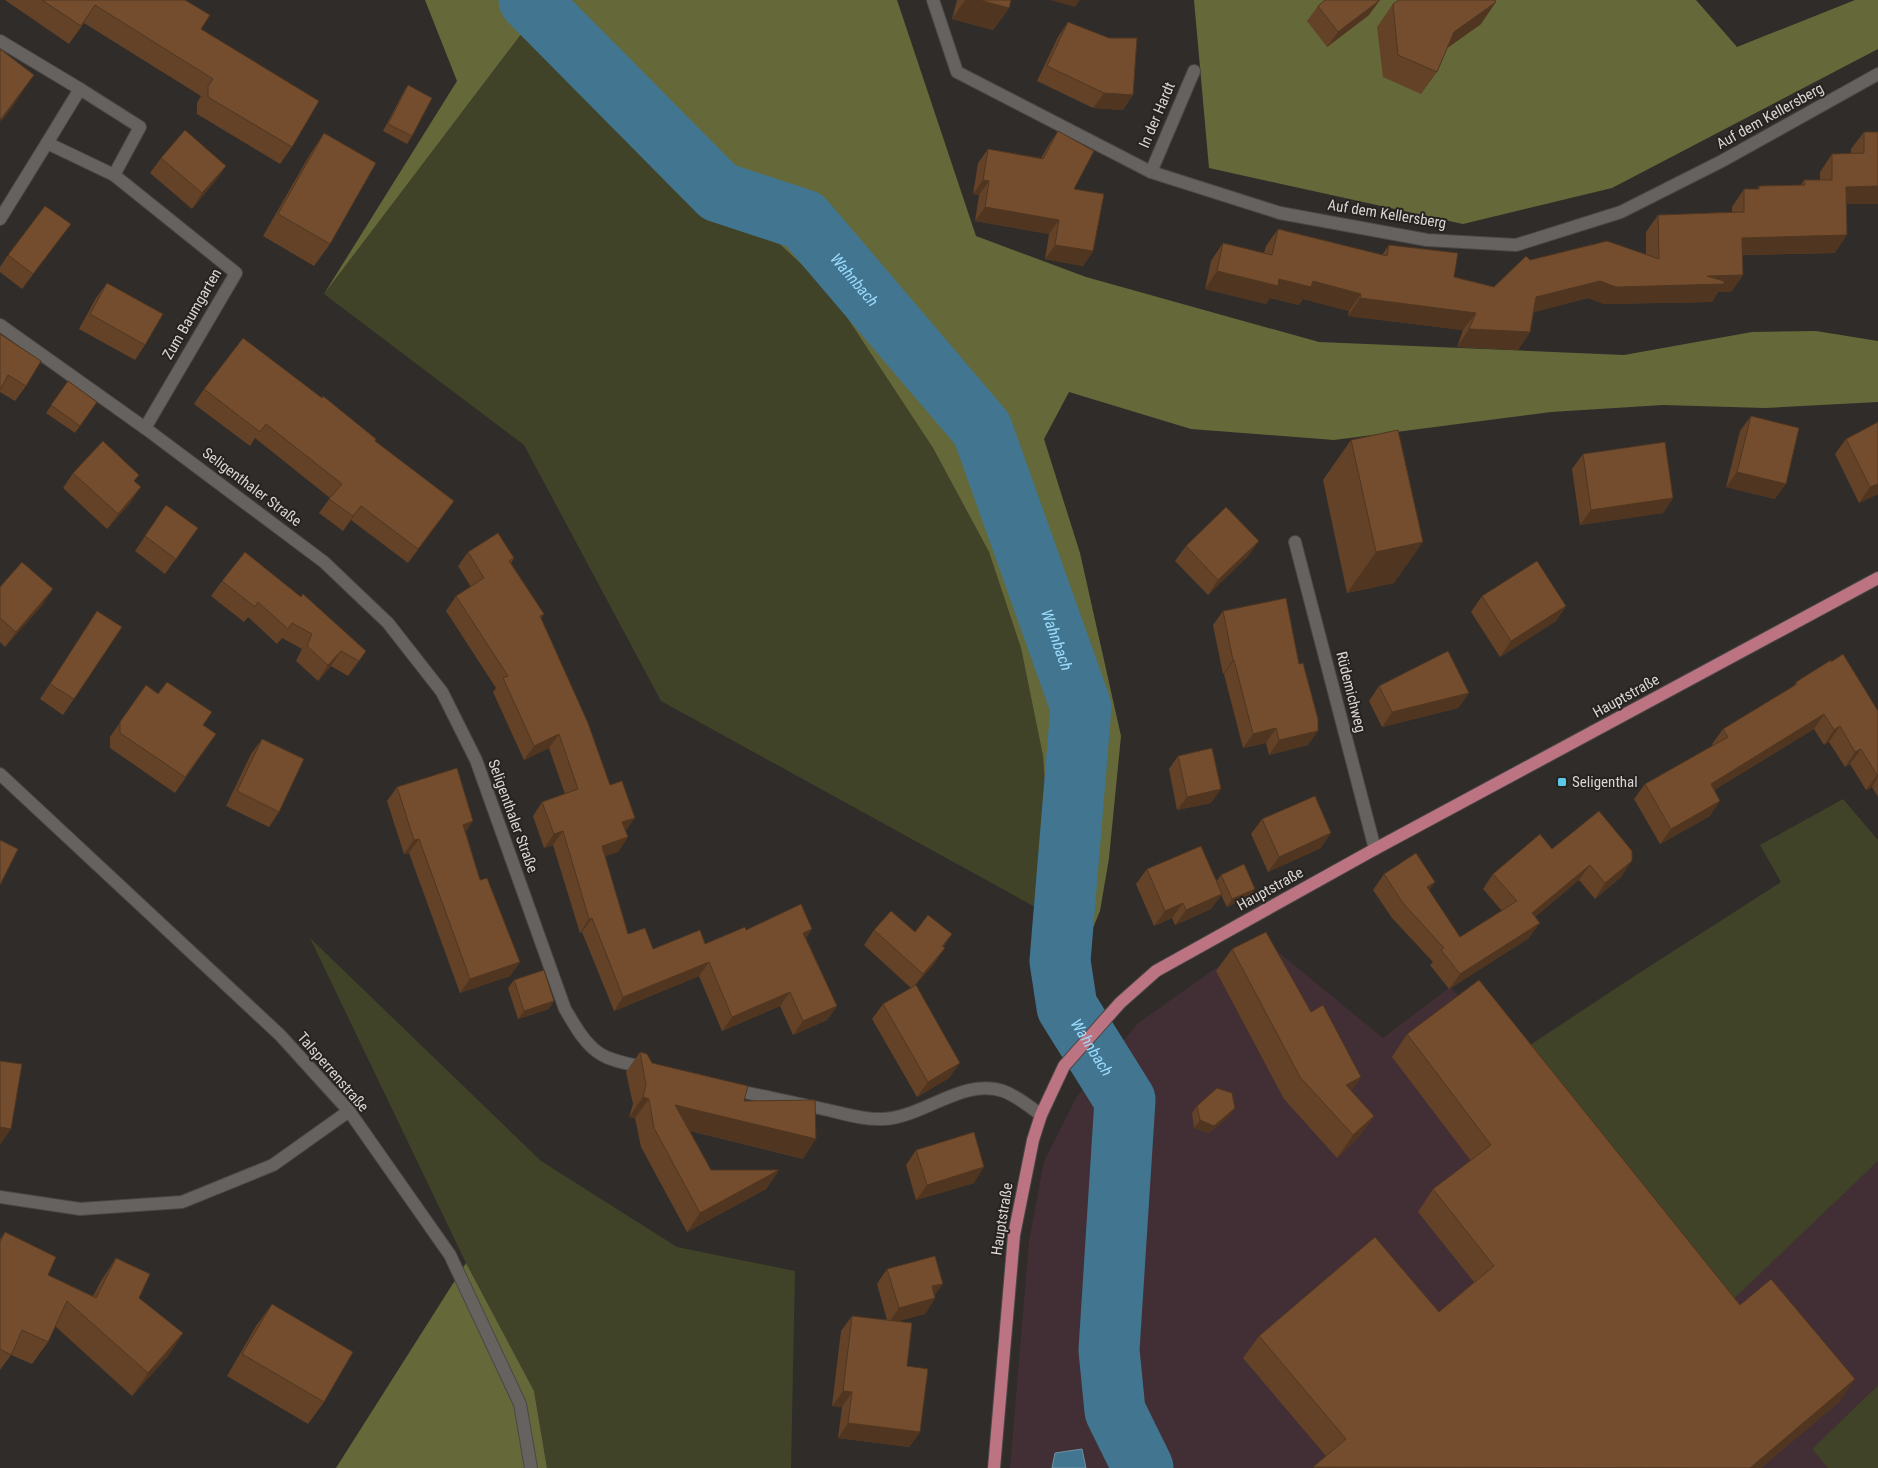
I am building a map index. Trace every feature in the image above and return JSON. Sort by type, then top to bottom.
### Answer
[{"type":"main road","name":"Hauptstraße","points":[[994,1468],[1014,1235],[1033,1140],[1041,1115],[1064,1066],[1120,1003],[1156,970],[1878,578]]},
{"type":"street","name":"Auf dem Kellersberg","points":[[933,0],[957,72],[1151,172],[1280,213],[1427,240],[1516,245],[1621,212],[1722,161],[1878,74]]},
{"type":"street","points":[[0,41],[140,127],[114,175]]},
{"type":"street","name":"In der Hardt","points":[[1151,172],[1194,71]]},
{"type":"street","points":[[0,219],[80,89]]},
{"type":"street","name":"Zum Baumgarten","points":[[48,143],[114,175],[236,273],[145,428]]},
{"type":"street","name":"Seligenthaler Straße","points":[[0,325],[145,428],[324,562],[388,622],[442,692],[476,760],[565,1009],[581,1035],[598,1053],[622,1062],[659,1071]]},
{"type":"street","name":"Rüdemichweg","points":[[1295,542],[1375,850]]},
{"type":"street","name":"Talsperrenstraße","points":[[0,774],[280,1035],[348,1112],[450,1256],[520,1404],[532,1468]]},
{"type":"street","points":[[715,1085],[837,1112],[882,1119],[910,1115],[966,1091],[988,1088],[1002,1091],[1017,1098],[1041,1115]]},
{"type":"street","points":[[0,1197],[80,1209],[182,1202],[273,1165],[348,1112]]},
{"type":"shaded area","points":[[1260,937],[1383,1038],[1450,987],[1515,1055],[1722,1309],[1878,1161],[1878,1385],[1812,1449],[1828,1468],[1010,1468],[1029,1241],[1044,1161],[1076,1098],[1138,1023]]},
{"type":"green space","points":[[425,0],[547,0],[324,294],[457,81]]},
{"type":"green space","points":[[547,0],[552,0],[653,126],[829,290],[933,448],[989,552],[1021,648],[1043,756],[1055,918],[661,701],[524,445],[324,294]]},
{"type":"green space","points":[[552,0],[897,0],[976,236],[1086,277],[1319,342],[1624,355],[1752,332],[1816,331],[1878,341],[1878,402],[1765,408],[1663,405],[1551,412],[1334,440],[1191,429],[1069,392],[1044,439],[1080,553],[1121,736],[1109,858],[1100,911],[1072,978],[1055,918],[1043,756],[1021,648],[989,552],[933,448],[829,290],[653,126]]},
{"type":"green space","points":[[1194,0],[1696,0],[1737,47],[1855,0],[1878,0],[1878,49],[1612,188],[1463,224],[1209,168]]},
{"type":"green space","points":[[1843,799],[1878,840],[1878,1161],[1722,1310],[1515,1055],[1781,882],[1760,845]]},
{"type":"green space","points":[[310,938],[541,1161],[677,1247],[795,1271],[791,1468],[547,1468],[534,1391],[466,1263]]},
{"type":"green space","points":[[466,1263],[534,1391],[547,1468],[336,1468]]},
{"type":"green space","points":[[1878,1385],[1878,1468],[1828,1468],[1812,1449]]},
{"type":"water","points":[[1082,1449],[1086,1468],[1052,1468],[1055,1453]]},
{"type":"building","points":[[42,0],[185,0],[210,15],[201,29],[319,101],[292,147],[208,97],[208,86],[213,79],[95,5],[81,26]]},
{"type":"building","points":[[979,0],[1011,0],[1009,8]]},
{"type":"building","points":[[1325,0],[1380,0],[1338,32],[1318,6]]},
{"type":"building","points":[[1399,0],[1495,0],[1496,2],[1454,32],[1437,72],[1398,55],[1393,4]]},
{"type":"building","points":[[1068,22],[1109,38],[1137,38],[1133,95],[1104,93],[1047,66]]},
{"type":"building","points":[[0,49],[34,75],[1,119],[0,119]]},
{"type":"building","points":[[408,85],[432,98],[412,136],[388,124]]},
{"type":"building","points":[[185,130],[226,166],[202,193],[161,158]]},
{"type":"building","points":[[1058,131],[1094,151],[1074,189],[1104,194],[1093,251],[1055,245],[1059,220],[985,207],[989,181],[983,180],[988,149],[1043,159]]},
{"type":"building","points":[[1864,132],[1878,132],[1878,186],[1846,187],[1847,235],[1742,238],[1743,275],[1707,276],[1724,281],[1724,284],[1616,287],[1600,281],[1536,297],[1530,332],[1469,329],[1476,313],[1360,298],[1361,294],[1313,281],[1311,287],[1279,279],[1278,286],[1217,271],[1223,243],[1272,255],[1278,229],[1387,256],[1389,245],[1458,253],[1454,277],[1494,287],[1526,256],[1530,260],[1607,241],[1659,259],[1658,215],[1744,212],[1744,189],[1759,189],[1759,186],[1805,185],[1804,180],[1832,180],[1832,154],[1864,153]]},
{"type":"building","points":[[324,133],[376,163],[330,244],[278,214]]},
{"type":"building","points":[[45,206],[71,224],[33,274],[8,255]]},
{"type":"building","points":[[107,283],[163,314],[145,345],[90,314]]},
{"type":"building","points":[[0,334],[41,361],[26,386],[8,375],[0,390]]},
{"type":"building","points":[[243,338],[322,398],[323,396],[376,439],[375,441],[454,501],[418,549],[361,506],[353,516],[329,499],[342,484],[266,424],[260,432],[204,389]]},
{"type":"building","points":[[68,381],[97,402],[80,426],[51,405]]},
{"type":"building","points":[[1751,416],[1799,428],[1786,484],[1737,472]]},
{"type":"building","points":[[1878,422],[1878,484],[1870,487],[1846,439]]},
{"type":"building","points":[[1398,430],[1423,542],[1376,552],[1351,440]]},
{"type":"building","points":[[103,441],[139,475],[134,481],[141,487],[118,514],[73,473]]},
{"type":"building","points":[[1665,442],[1673,498],[1591,510],[1583,454]]},
{"type":"building","points":[[166,505],[198,528],[176,559],[145,536]]},
{"type":"building","points":[[1226,507],[1259,541],[1218,580],[1186,546]]},
{"type":"building","points":[[498,533],[514,558],[509,561],[544,614],[540,616],[588,723],[610,785],[622,781],[635,818],[622,822],[628,837],[602,846],[628,934],[645,928],[653,949],[700,930],[705,944],[745,927],[746,930],[801,904],[812,929],[803,933],[837,1006],[803,1021],[790,992],[732,1017],[709,962],[623,997],[592,918],[589,919],[563,831],[554,834],[542,802],[578,789],[559,734],[534,746],[503,678],[508,676],[456,596],[484,578],[468,552]]},
{"type":"building","points":[[245,552],[301,597],[303,594],[366,651],[359,661],[341,651],[328,665],[307,646],[312,634],[292,623],[288,629],[258,602],[255,607],[222,581]]},
{"type":"building","points":[[1537,561],[1566,606],[1511,641],[1482,596]]},
{"type":"building","points":[[22,562],[53,589],[16,632],[0,618],[0,587]]},
{"type":"building","points":[[1286,598],[1299,664],[1303,663],[1318,719],[1318,731],[1279,740],[1276,728],[1253,734],[1233,660],[1223,611]]},
{"type":"building","points":[[97,611],[122,627],[74,699],[50,684]]},
{"type":"building","points":[[1448,651],[1469,693],[1392,712],[1379,686]]},
{"type":"building","points":[[1843,654],[1878,711],[1878,774],[1861,749],[1855,752],[1840,726],[1834,730],[1824,714],[1711,784],[1720,801],[1671,829],[1645,784],[1728,737],[1723,729]]},
{"type":"building","points":[[167,682],[212,712],[203,725],[216,734],[185,777],[120,733],[120,722],[146,685],[158,694]]},
{"type":"building","points":[[262,739],[304,759],[279,812],[237,791]]},
{"type":"building","points":[[1212,748],[1221,789],[1187,797],[1178,756]]},
{"type":"building","points":[[457,768],[473,821],[463,825],[480,880],[487,878],[520,962],[470,979],[419,839],[414,840],[397,787]]},
{"type":"building","points":[[1315,796],[1331,833],[1279,857],[1262,819]]},
{"type":"building","points":[[1599,811],[1632,851],[1632,861],[1605,883],[1590,865],[1532,913],[1540,923],[1460,974],[1441,950],[1444,948],[1403,903],[1384,874],[1416,853],[1435,882],[1427,887],[1460,937],[1517,901],[1493,874],[1540,834],[1552,849]]},
{"type":"building","points":[[0,840],[18,849],[0,885]]},
{"type":"building","points":[[1201,846],[1222,894],[1186,910],[1183,903],[1165,911],[1147,869]]},
{"type":"building","points":[[1244,864],[1255,889],[1232,899],[1221,875]]},
{"type":"building","points":[[891,911],[915,932],[928,915],[952,934],[942,946],[945,948],[923,974],[874,930]]},
{"type":"building","points":[[1266,932],[1311,1012],[1323,1005],[1361,1077],[1346,1085],[1374,1116],[1353,1135],[1300,1077],[1232,949]]},
{"type":"building","points":[[544,970],[554,1001],[524,1011],[514,980]]},
{"type":"building","points":[[1479,980],[1740,1305],[1771,1279],[1855,1379],[1750,1468],[1313,1467],[1346,1439],[1259,1336],[1375,1237],[1439,1312],[1494,1266],[1433,1189],[1491,1145],[1407,1034]]},
{"type":"building","points":[[916,985],[960,1063],[928,1082],[883,1004]]},
{"type":"building","points":[[640,1052],[647,1054],[652,1063],[748,1086],[744,1101],[815,1100],[816,1139],[675,1105],[711,1170],[779,1170],[700,1213],[654,1128],[649,1099],[643,1097],[646,1085]]},
{"type":"building","points":[[0,1061],[22,1064],[11,1129],[0,1127]]},
{"type":"building","points":[[1217,1088],[1232,1093],[1235,1108],[1214,1126],[1200,1120],[1197,1106]]},
{"type":"building","points":[[974,1132],[984,1167],[927,1185],[916,1150]]},
{"type":"building","points":[[5,1232],[56,1257],[48,1275],[96,1298],[116,1258],[150,1274],[139,1298],[183,1333],[148,1373],[67,1301],[48,1342],[22,1330],[11,1355],[0,1349],[0,1242]]},
{"type":"building","points":[[935,1256],[943,1284],[932,1286],[935,1298],[899,1308],[887,1269]]},
{"type":"building","points":[[272,1304],[353,1352],[324,1402],[242,1354]]},
{"type":"building","points":[[852,1316],[912,1323],[907,1366],[928,1369],[920,1432],[848,1423],[852,1392],[843,1391]]},
{"type":"waterway","name":"Wahnbach","points":[[529,0],[719,192],[804,220],[982,429],[1081,707],[1060,961],[1067,1007],[1125,1100],[1109,1350],[1115,1411],[1143,1468]]},
{"type":"place","name":"Seligenthal","points":[[1562,782]]}]
